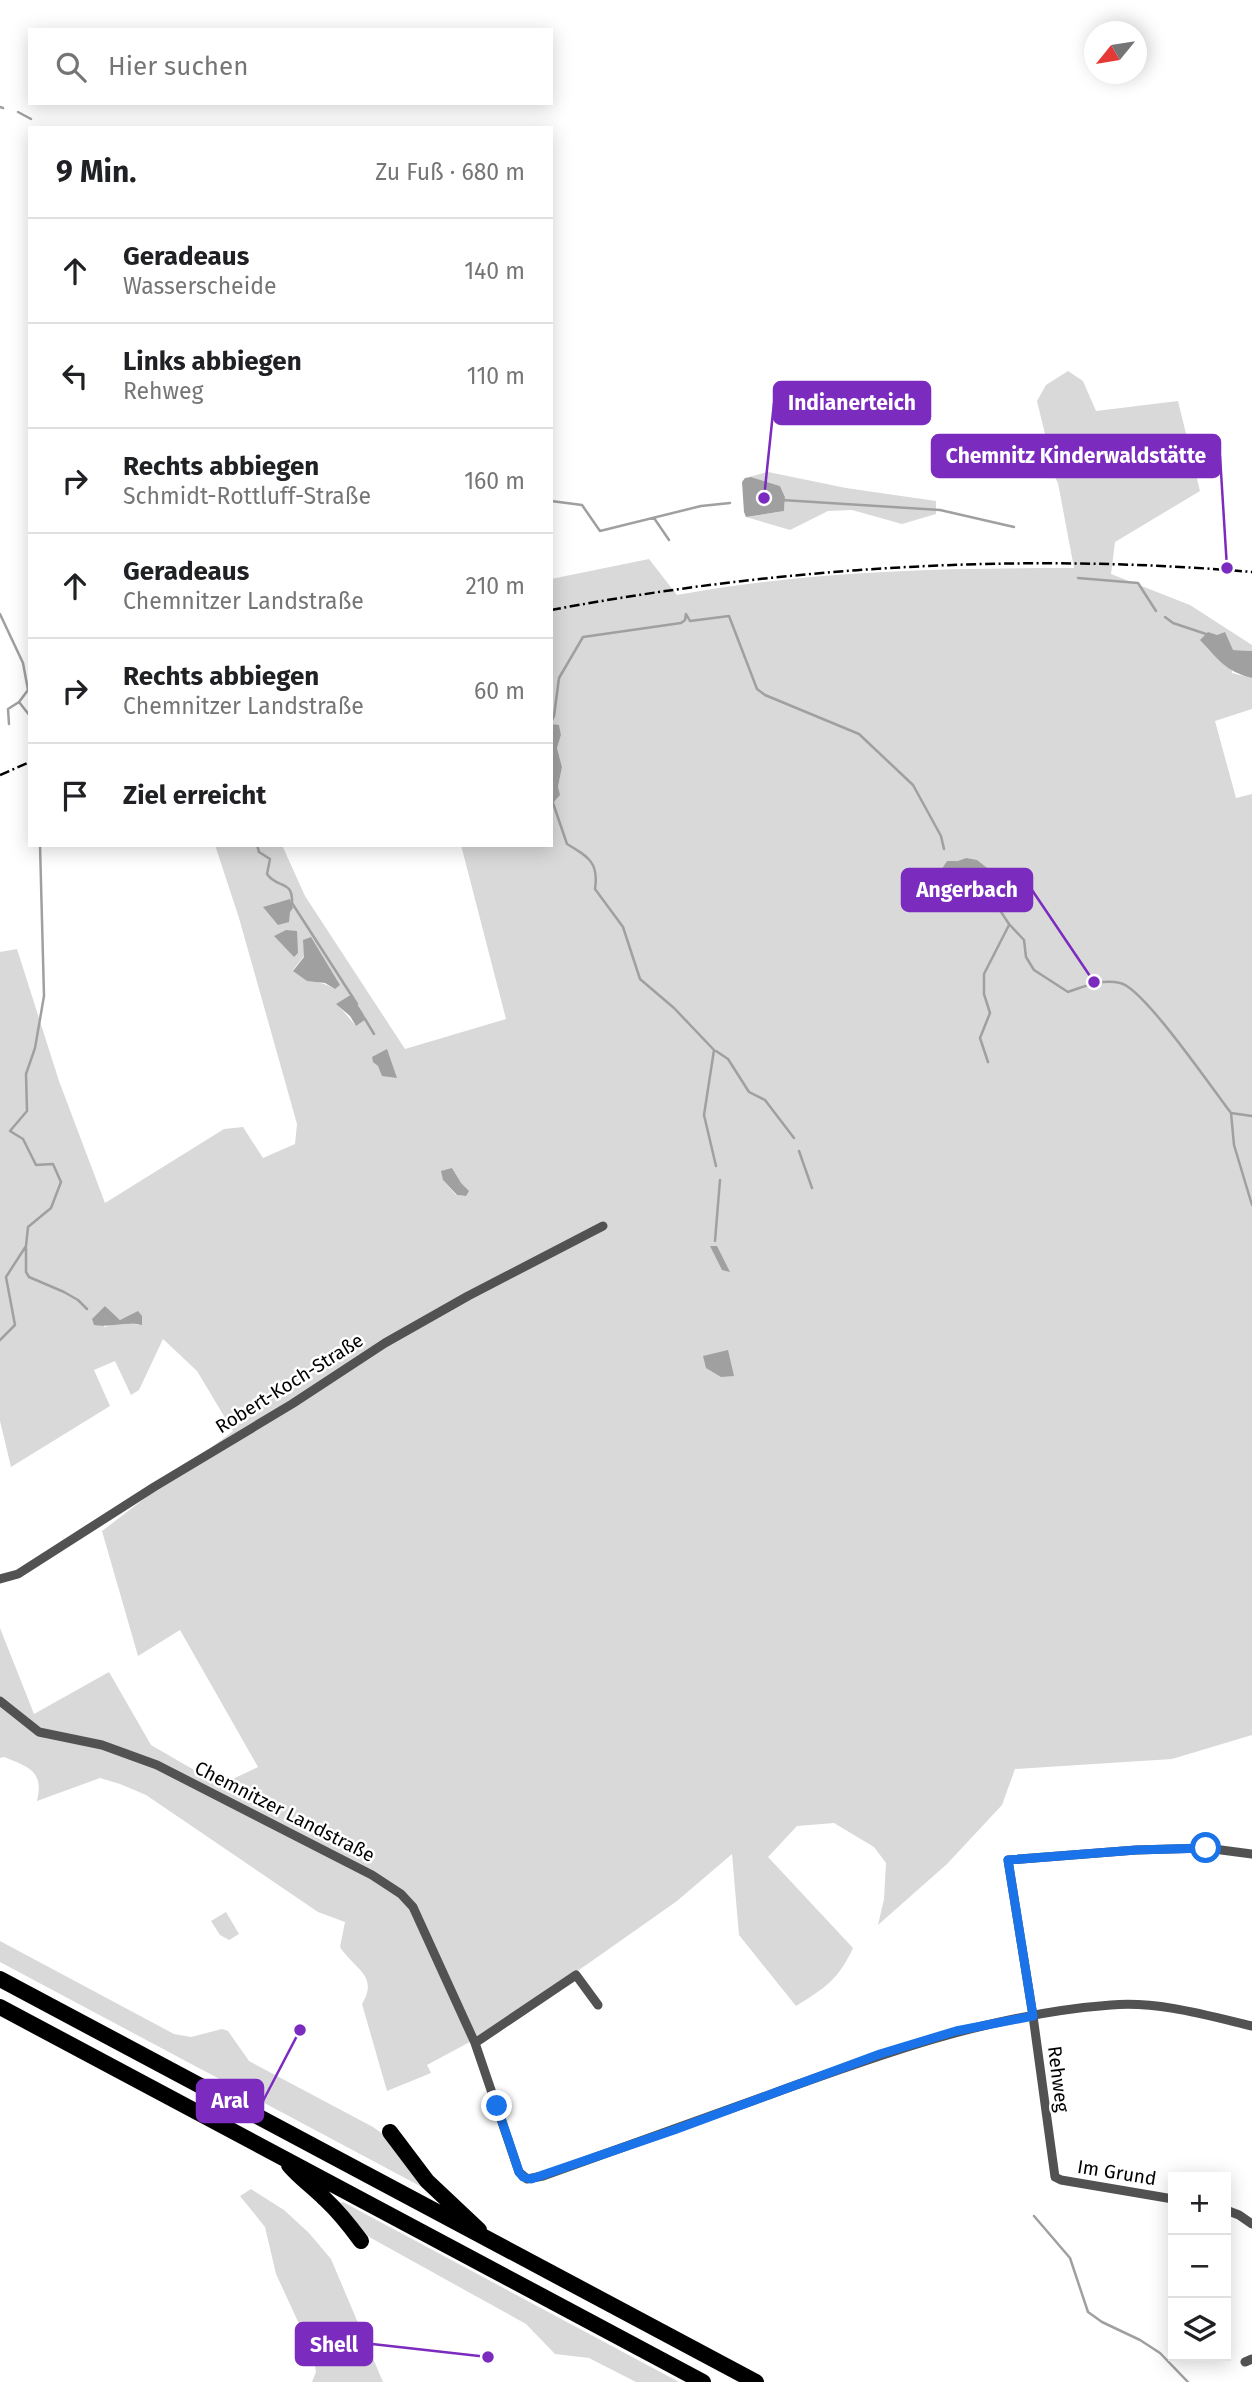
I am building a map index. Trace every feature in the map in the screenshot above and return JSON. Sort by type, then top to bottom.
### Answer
[{"type":"highway","points":[[0,1979],[756,2382]]},
{"type":"highway","points":[[0,2007],[703,2382]]},
{"type":"highway","points":[[390,2132],[427,2180],[488,2239]]},
{"type":"highway","points":[[283,2157],[302,2180],[343,2217],[361,2241]]},
{"type":"street","name":"Robert-Koch-Straße","points":[[0,1579],[18,1574],[385,1343],[468,1296],[603,1226]]},
{"type":"street","name":"Chemnitzer Landstraße","points":[[0,1701],[39,1732],[102,1745],[157,1765],[386,1883],[413,1907],[475,2043],[519,2172],[527,2179],[542,2176],[880,2054],[956,2031],[1033,2016]]},
{"type":"street","name":"Rehweg","points":[[1055,2177],[1008,1860],[1136,1850],[1206,1848],[1252,1854]]},
{"type":"street","points":[[475,2043],[576,1975],[598,2005]]},
{"type":"street","points":[[1033,2016],[1112,2005],[1179,2009],[1252,2026]]},
{"type":"street","name":"Im Grund","points":[[1055,2177],[1168,2198]]},
{"type":"street","points":[[1231,2212],[1252,2224]]},
{"type":"shaded area","points":[[1068,371],[1083,381],[1096,411],[1178,401],[1200,491],[1115,542],[1111,574],[1190,605],[1252,645],[1252,651],[1233,650],[1232,673],[1252,678],[1252,709],[1215,721],[1236,798],[1252,794],[1252,1735],[1172,1759],[1015,1769],[1002,1805],[947,1864],[878,1925],[884,1899],[886,1863],[874,1847],[834,1823],[797,1826],[768,1857],[853,1948],[836,1976],[806,2000],[796,2006],[739,1935],[732,1854],[677,1901],[589,1963],[479,2037],[427,2065],[431,2073],[387,2091],[362,2004],[367,1994],[366,1979],[340,1947],[345,1922],[318,1912],[146,1795],[100,1778],[37,1801],[38,1783],[32,1772],[27,1767],[4,1757],[0,1758],[0,1628],[34,1714],[109,1672],[151,1745],[220,1785],[258,1767],[180,1630],[138,1656],[102,1531],[233,1431],[197,1371],[163,1339],[139,1390],[131,1395],[115,1361],[94,1370],[110,1406],[11,1467],[0,1421],[0,952],[17,949],[59,1081],[105,1203],[224,1129],[243,1127],[263,1158],[295,1144],[297,1124],[239,918],[216,847],[283,847],[305,896],[405,1049],[506,1019],[462,847],[553,847],[553,798],[562,767],[557,748],[561,735],[559,726],[553,724],[553,579],[649,559],[677,595],[775,581],[874,572],[1074,568],[1058,483],[1048,464],[1045,434],[1037,401],[1046,385]],"holes":[[[947,861],[958,861],[988,890],[964,899],[947,893],[939,873]],[[304,956],[335,989],[293,970]],[[352,994],[355,1003],[356,1026],[337,1004]],[[452,1168],[466,1196],[456,1195],[443,1180]],[[105,1306],[120,1320],[126,1318],[141,1325],[125,1323],[104,1327]]]},
{"type":"shaded area","points":[[768,472],[846,488],[936,501],[936,514],[902,524],[852,510],[828,511],[790,530],[746,517],[784,511],[785,497],[780,486],[751,477],[745,478]]},
{"type":"shaded area","points":[[751,477],[780,486],[785,497],[784,511],[746,517],[742,482]]},
{"type":"shaded area","points":[[1208,632],[1217,635],[1225,632],[1233,650],[1252,651],[1252,678],[1229,668],[1212,653],[1200,640]]},
{"type":"shaded area","points":[[553,724],[559,725],[561,735],[557,748],[562,767],[558,787],[560,795],[553,803]]},
{"type":"shaded area","points":[[966,858],[977,860],[996,875],[995,885],[983,893],[971,896],[947,893],[939,873],[947,861]]},
{"type":"shaded area","points":[[290,899],[293,908],[289,922],[278,925],[263,907]]},
{"type":"shaded area","points":[[286,930],[297,931],[298,953],[294,957],[274,936]]},
{"type":"shaded area","points":[[311,937],[340,985],[335,989],[325,983],[307,981],[293,971],[304,957],[303,940]]},
{"type":"shaded area","points":[[352,994],[366,1019],[356,1026],[350,1016],[336,1004]]},
{"type":"shaded area","points":[[387,1049],[397,1078],[382,1076],[373,1062],[372,1057]]},
{"type":"shaded area","points":[[452,1168],[469,1191],[466,1196],[457,1195],[443,1180],[441,1171]]},
{"type":"shaded area","points":[[710,1246],[717,1246],[730,1272],[722,1270]]},
{"type":"shaded area","points":[[105,1306],[120,1320],[138,1311],[142,1316],[142,1325],[94,1325],[92,1319]]},
{"type":"shaded area","points":[[728,1350],[734,1376],[721,1377],[706,1368],[703,1356]]},
{"type":"shaded area","points":[[226,1912],[239,1934],[229,1940],[220,1935],[211,1921]]},
{"type":"shaded area","points":[[0,1941],[174,2034],[191,2037],[222,2029],[228,2031],[249,2061],[387,2137],[435,2194],[0,1962]]},
{"type":"shaded area","points":[[251,2189],[284,2210],[309,2233],[331,2259],[383,2382],[312,2382],[316,2372],[313,2354],[276,2274],[265,2227],[240,2196]]},
{"type":"shaded area","points":[[343,2202],[679,2382],[636,2382],[589,2358],[555,2354],[526,2324],[371,2238],[340,2203]]},
{"type":"waterway","points":[[18,112],[31,119]]},
{"type":"waterway","points":[[782,500],[940,510],[1014,527]]},
{"type":"waterway","points":[[553,501],[582,505],[600,531],[701,506],[730,503]]},
{"type":"waterway","points":[[654,518],[669,540]]},
{"type":"waterway","points":[[1078,578],[1138,583],[1156,611]]},
{"type":"waterway","points":[[0,614],[23,663],[28,690],[19,702],[8,709],[9,724]]},
{"type":"waterway","points":[[553,718],[559,678],[583,637],[681,623],[686,614],[690,621],[729,616],[757,689],[765,695],[859,734],[913,785],[941,836],[944,849]]},
{"type":"waterway","points":[[1165,617],[1173,623],[1206,634]]},
{"type":"waterway","points":[[19,702],[28,713]]},
{"type":"waterway","points":[[553,803],[567,844],[587,857],[594,867],[595,889],[623,927],[640,979],[674,1008],[714,1050],[704,1115],[716,1166]]},
{"type":"waterway","points":[[0,1340],[15,1325],[6,1277],[26,1246],[28,1227],[51,1208],[61,1182],[53,1164],[36,1165],[23,1139],[10,1131],[27,1111],[26,1074],[35,1048],[44,996],[40,847]]},
{"type":"waterway","points":[[258,847],[259,852],[270,859],[267,874],[290,890],[292,903],[357,1004]]},
{"type":"waterway","points":[[986,889],[1009,924],[1024,940],[1026,957],[1034,970],[1068,992],[1107,982],[1120,983],[1131,989],[1160,1020],[1231,1113],[1252,1116]]},
{"type":"waterway","points":[[988,1062],[980,1038],[990,1013],[984,994],[984,974],[1009,925]]},
{"type":"waterway","points":[[365,1019],[374,1034]]},
{"type":"waterway","points":[[716,1051],[728,1059],[749,1092],[765,1100],[794,1138]]},
{"type":"waterway","points":[[1231,1113],[1234,1145],[1252,1205]]},
{"type":"waterway","points":[[799,1151],[812,1188]]},
{"type":"waterway","points":[[715,1241],[720,1180]]},
{"type":"waterway","points":[[26,1248],[26,1272],[29,1277],[64,1292],[87,1309]]},
{"type":"waterway","points":[[1034,2216],[1070,2258],[1088,2312],[1160,2353],[1188,2382]]},
{"type":"railway","points":[[553,610],[725,583],[900,567],[1077,563],[1252,572]]},
{"type":"railway","points":[[0,775],[28,763]]},
{"type":"place","name":"Indianerteich","points":[[764,498]]},
{"type":"place","name":"Chemnitz Kinderwaldstätte","points":[[1227,568]]},
{"type":"place","name":"Angerbach","points":[[1094,982]]},
{"type":"place","name":"Aral","points":[[300,2030]]},
{"type":"place","name":"Shell","points":[[488,2357]]},
{"type":"route","points":[[497,2106],[519,2172],[523,2177],[531,2179],[880,2054],[956,2031],[1033,2016],[1008,1860],[1136,1850],[1206,1848]]}]
